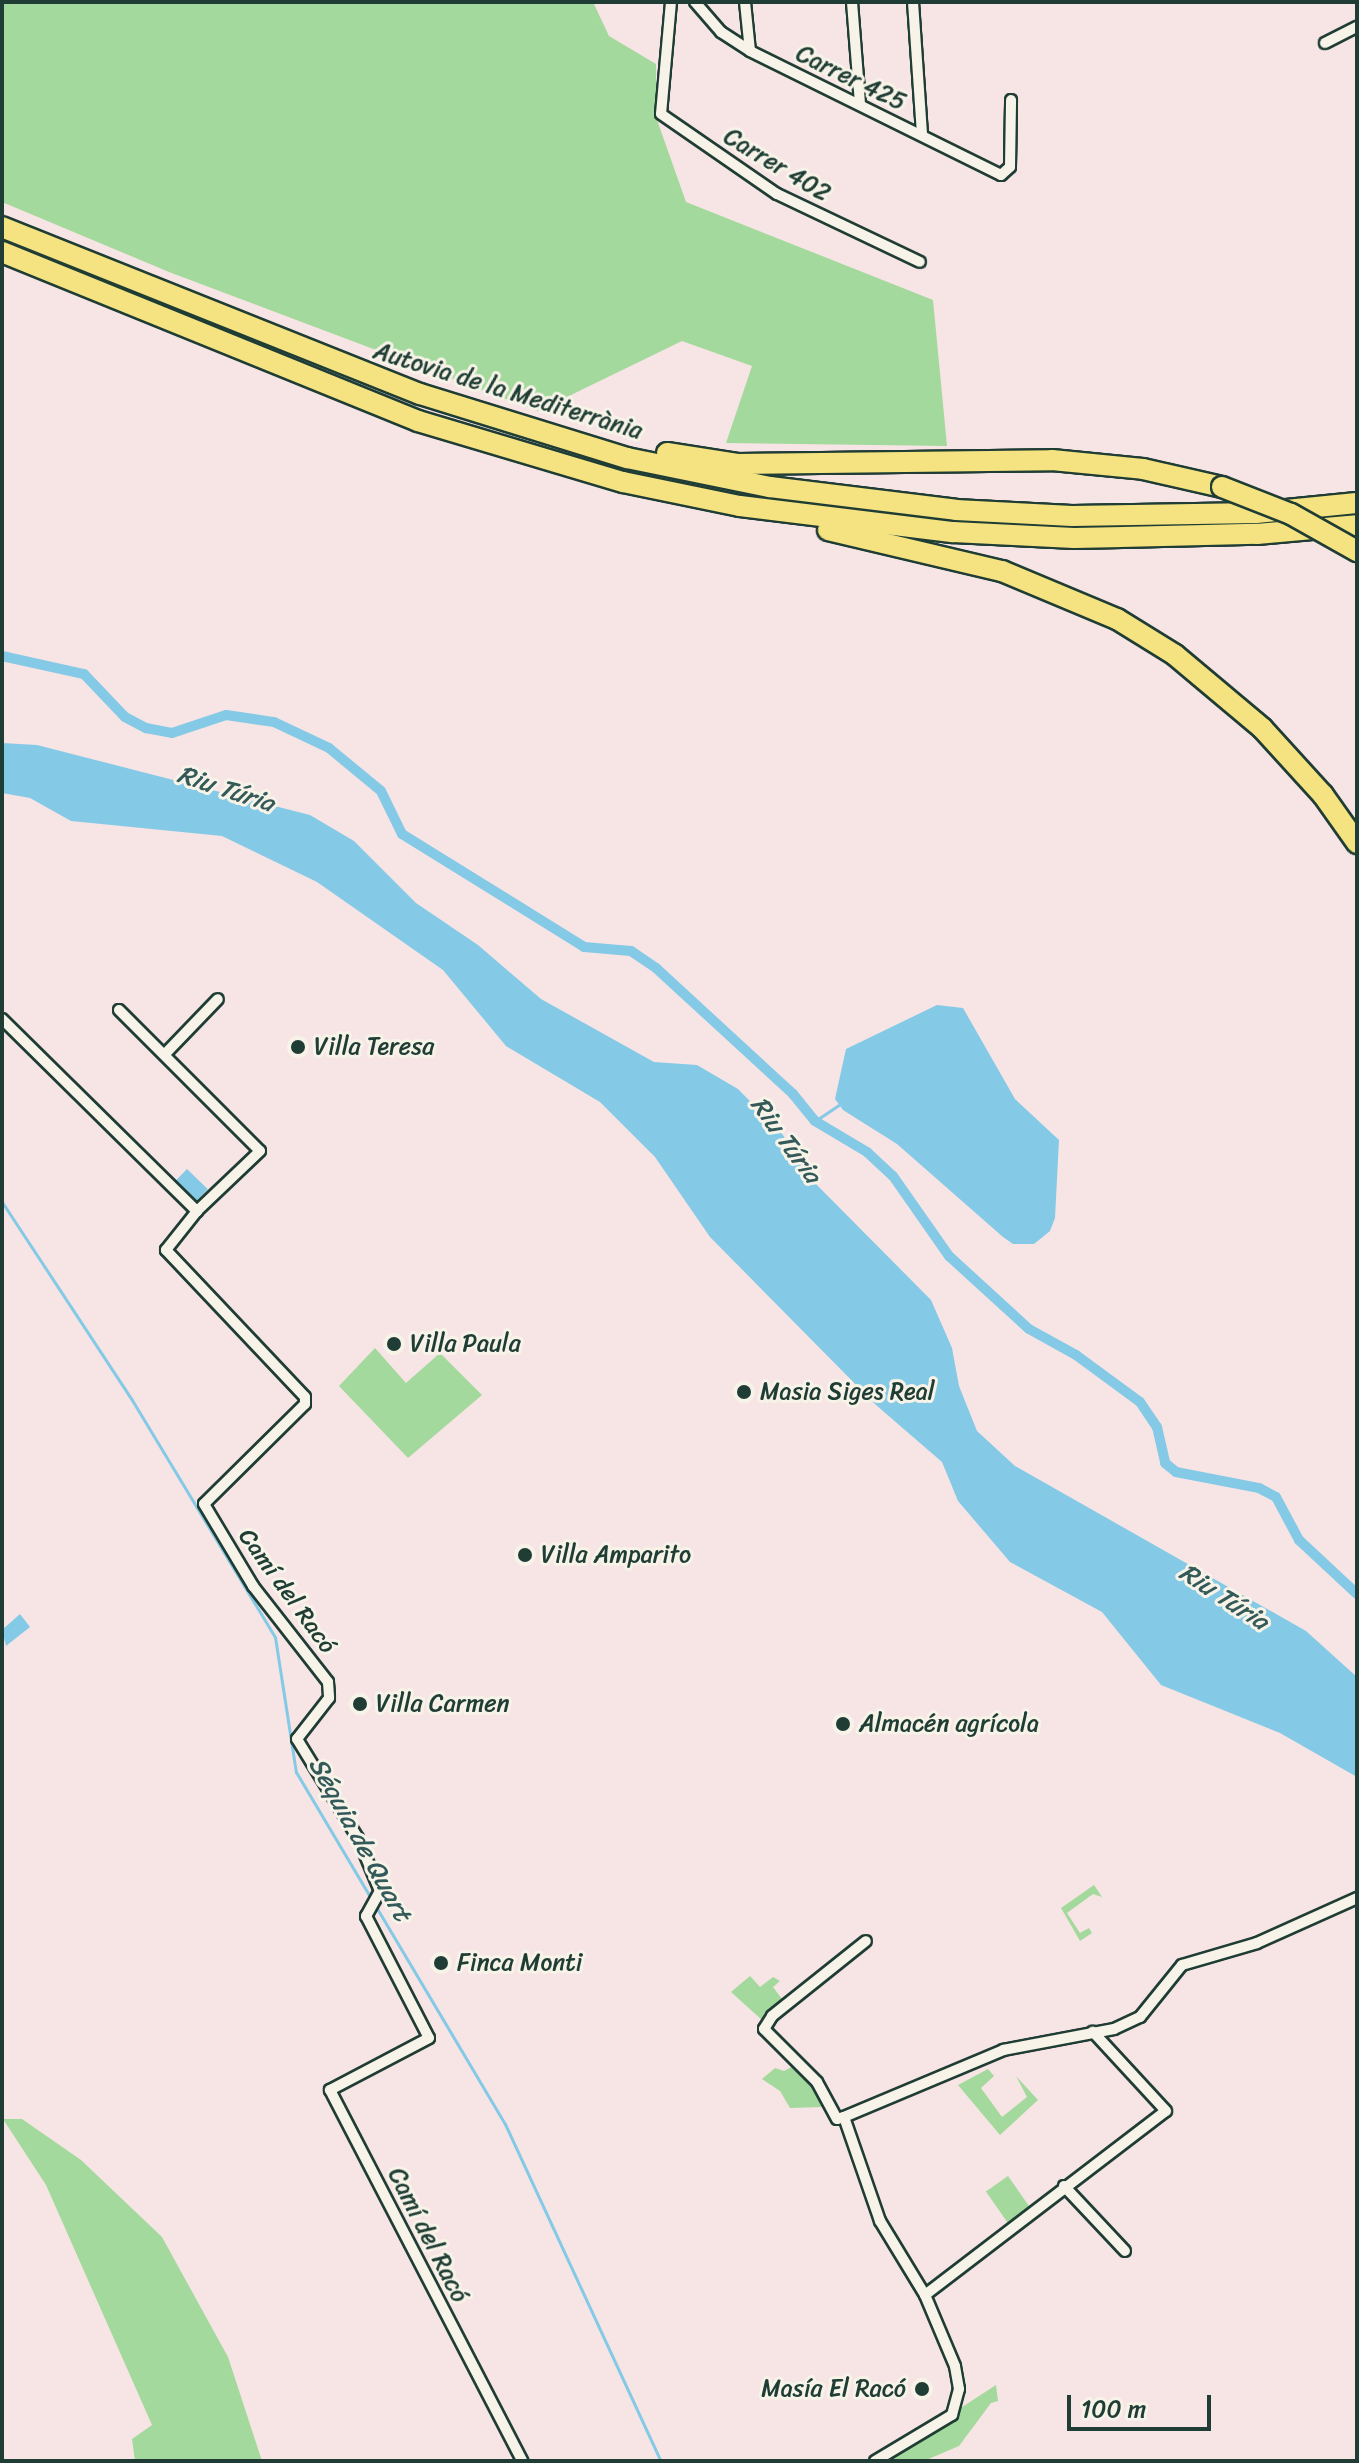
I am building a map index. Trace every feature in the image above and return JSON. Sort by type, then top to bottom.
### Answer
[{"type":"highway","name":"Autovia de la Mediterrània","points":[[2,227],[334,363],[508,424],[627,458],[770,487],[956,510],[1168,516],[1357,503]]},
{"type":"highway","name":"Autovia de la Mediterrània","points":[[2,252],[418,421],[623,482],[740,506],[953,532],[1074,538],[1257,534],[1357,525]]},
{"type":"highway","points":[[508,424],[523,420],[629,447],[737,464],[1052,460],[1143,469],[1222,487],[1291,514],[1357,551]]},
{"type":"highway","points":[[740,506],[760,517],[1002,571],[1117,619],[1175,655],[1262,728],[1323,795],[1357,843]]},
{"type":"street","name":"Carrer 402","points":[[671,2],[661,114],[777,194],[920,262]]},
{"type":"street","name":"Carrer 425","points":[[695,2],[721,32],[750,51],[1001,175],[1010,167],[1011,100]]},
{"type":"street","points":[[745,2],[750,51]]},
{"type":"street","points":[[852,2],[860,104]]},
{"type":"street","points":[[913,2],[922,135]]},
{"type":"street","points":[[1325,43],[1357,27]]},
{"type":"street","points":[[165,1054],[218,999]]},
{"type":"street","points":[[2,1019],[197,1211],[260,1151],[119,1010]]},
{"type":"street","name":"Camí del Racó","points":[[197,1211],[166,1250],[305,1397],[305,1404],[204,1504],[253,1586],[328,1682],[329,1698],[297,1739],[358,1838],[380,1891],[366,1916],[429,2038],[330,2090],[522,2461]]},
{"type":"street","points":[[866,1941],[772,2016],[764,2029],[817,2082],[837,2119],[1003,2050],[1093,2032],[1140,2017],[1182,1965],[1257,1943],[1357,1898]]},
{"type":"street","points":[[925,2295],[1166,2111],[1093,2032]]},
{"type":"street","points":[[844,2117],[880,2221],[925,2295],[955,2366],[956,2404],[940,2424],[875,2461]]},
{"type":"street","points":[[1064,2186],[1125,2251]]},
{"type":"green space","points":[[2,2],[593,2],[609,36],[656,64],[656,117],[686,202],[933,300],[947,446],[726,443],[752,366],[682,341],[538,411],[169,272],[2,202]]},
{"type":"green space","points":[[375,1348],[406,1383],[440,1353],[482,1395],[408,1458],[339,1386]]},
{"type":"green space","points":[[1094,1885],[1102,1897],[1093,1894],[1067,1913],[1080,1933],[1089,1928],[1092,1933],[1080,1941],[1061,1908]]},
{"type":"green space","points":[[750,1976],[760,1987],[773,1977],[780,1981],[773,1987],[785,2003],[762,2020],[731,1992]]},
{"type":"green space","points":[[795,2065],[813,2085],[822,2107],[790,2108],[780,2091],[762,2079],[775,2068],[784,2071]]},
{"type":"green space","points":[[988,2069],[994,2076],[981,2088],[1002,2117],[1027,2097],[1016,2076],[1038,2100],[1000,2135],[958,2085]]},
{"type":"green space","points":[[3,2119],[22,2119],[81,2160],[162,2237],[228,2357],[262,2461],[135,2461],[132,2439],[152,2425],[46,2185]]},
{"type":"green space","points":[[1008,2176],[1032,2210],[1010,2226],[986,2191]]},
{"type":"green space","points":[[996,2385],[998,2401],[991,2403],[959,2446],[924,2461],[879,2461]]},
{"type":"water","name":"Riu Túria","points":[[2,743],[37,745],[310,815],[354,841],[416,903],[478,945],[541,999],[654,1062],[697,1065],[738,1089],[783,1135],[808,1176],[931,1300],[952,1348],[959,1386],[977,1431],[1015,1466],[1306,1631],[1357,1677],[1357,1777],[1280,1733],[1161,1685],[1102,1612],[1010,1562],[958,1501],[942,1462],[876,1405],[710,1237],[655,1157],[600,1102],[506,1046],[443,970],[317,882],[222,836],[71,821],[30,798],[2,793]]},
{"type":"water","points":[[937,1005],[963,1008],[1015,1099],[1059,1140],[1055,1218],[1050,1231],[1034,1244],[1013,1244],[1003,1237],[897,1144],[843,1110],[835,1099],[846,1049]]},
{"type":"water","points":[[187,1169],[208,1189],[195,1203],[174,1183]]},
{"type":"water","points":[[20,1614],[30,1627],[6,1646],[2,1630]]},
{"type":"waterway","points":[[2,656],[84,674],[125,717],[146,728],[172,733],[226,715],[274,722],[329,748],[381,791],[402,834],[584,947],[631,951],[656,968],[793,1094],[815,1121],[867,1152],[893,1176],[949,1256],[1029,1329],[1076,1355],[1140,1402],[1157,1427],[1165,1463],[1176,1472],[1259,1488],[1276,1497],[1299,1540],[1357,1594]]},
{"type":"waterway","points":[[815,1121],[839,1105]]},
{"type":"waterway","name":"Séquia de Quart","points":[[2,1202],[132,1400],[275,1637],[296,1772],[505,2124],[661,2461]]},
{"type":"place","name":"Villa Teresa","points":[[298,1047]]},
{"type":"place","name":"Villa Paula","points":[[394,1344]]},
{"type":"place","name":"Masia Siges Real","points":[[744,1392]]},
{"type":"place","name":"Villa Amparito","points":[[525,1555]]},
{"type":"place","name":"Villa Carmen","points":[[360,1704]]},
{"type":"place","name":"Almacén agrícola","points":[[843,1724]]},
{"type":"place","name":"Finca Monti","points":[[441,1963]]},
{"type":"place","name":"Masía El Racó","points":[[922,2389]]}]
